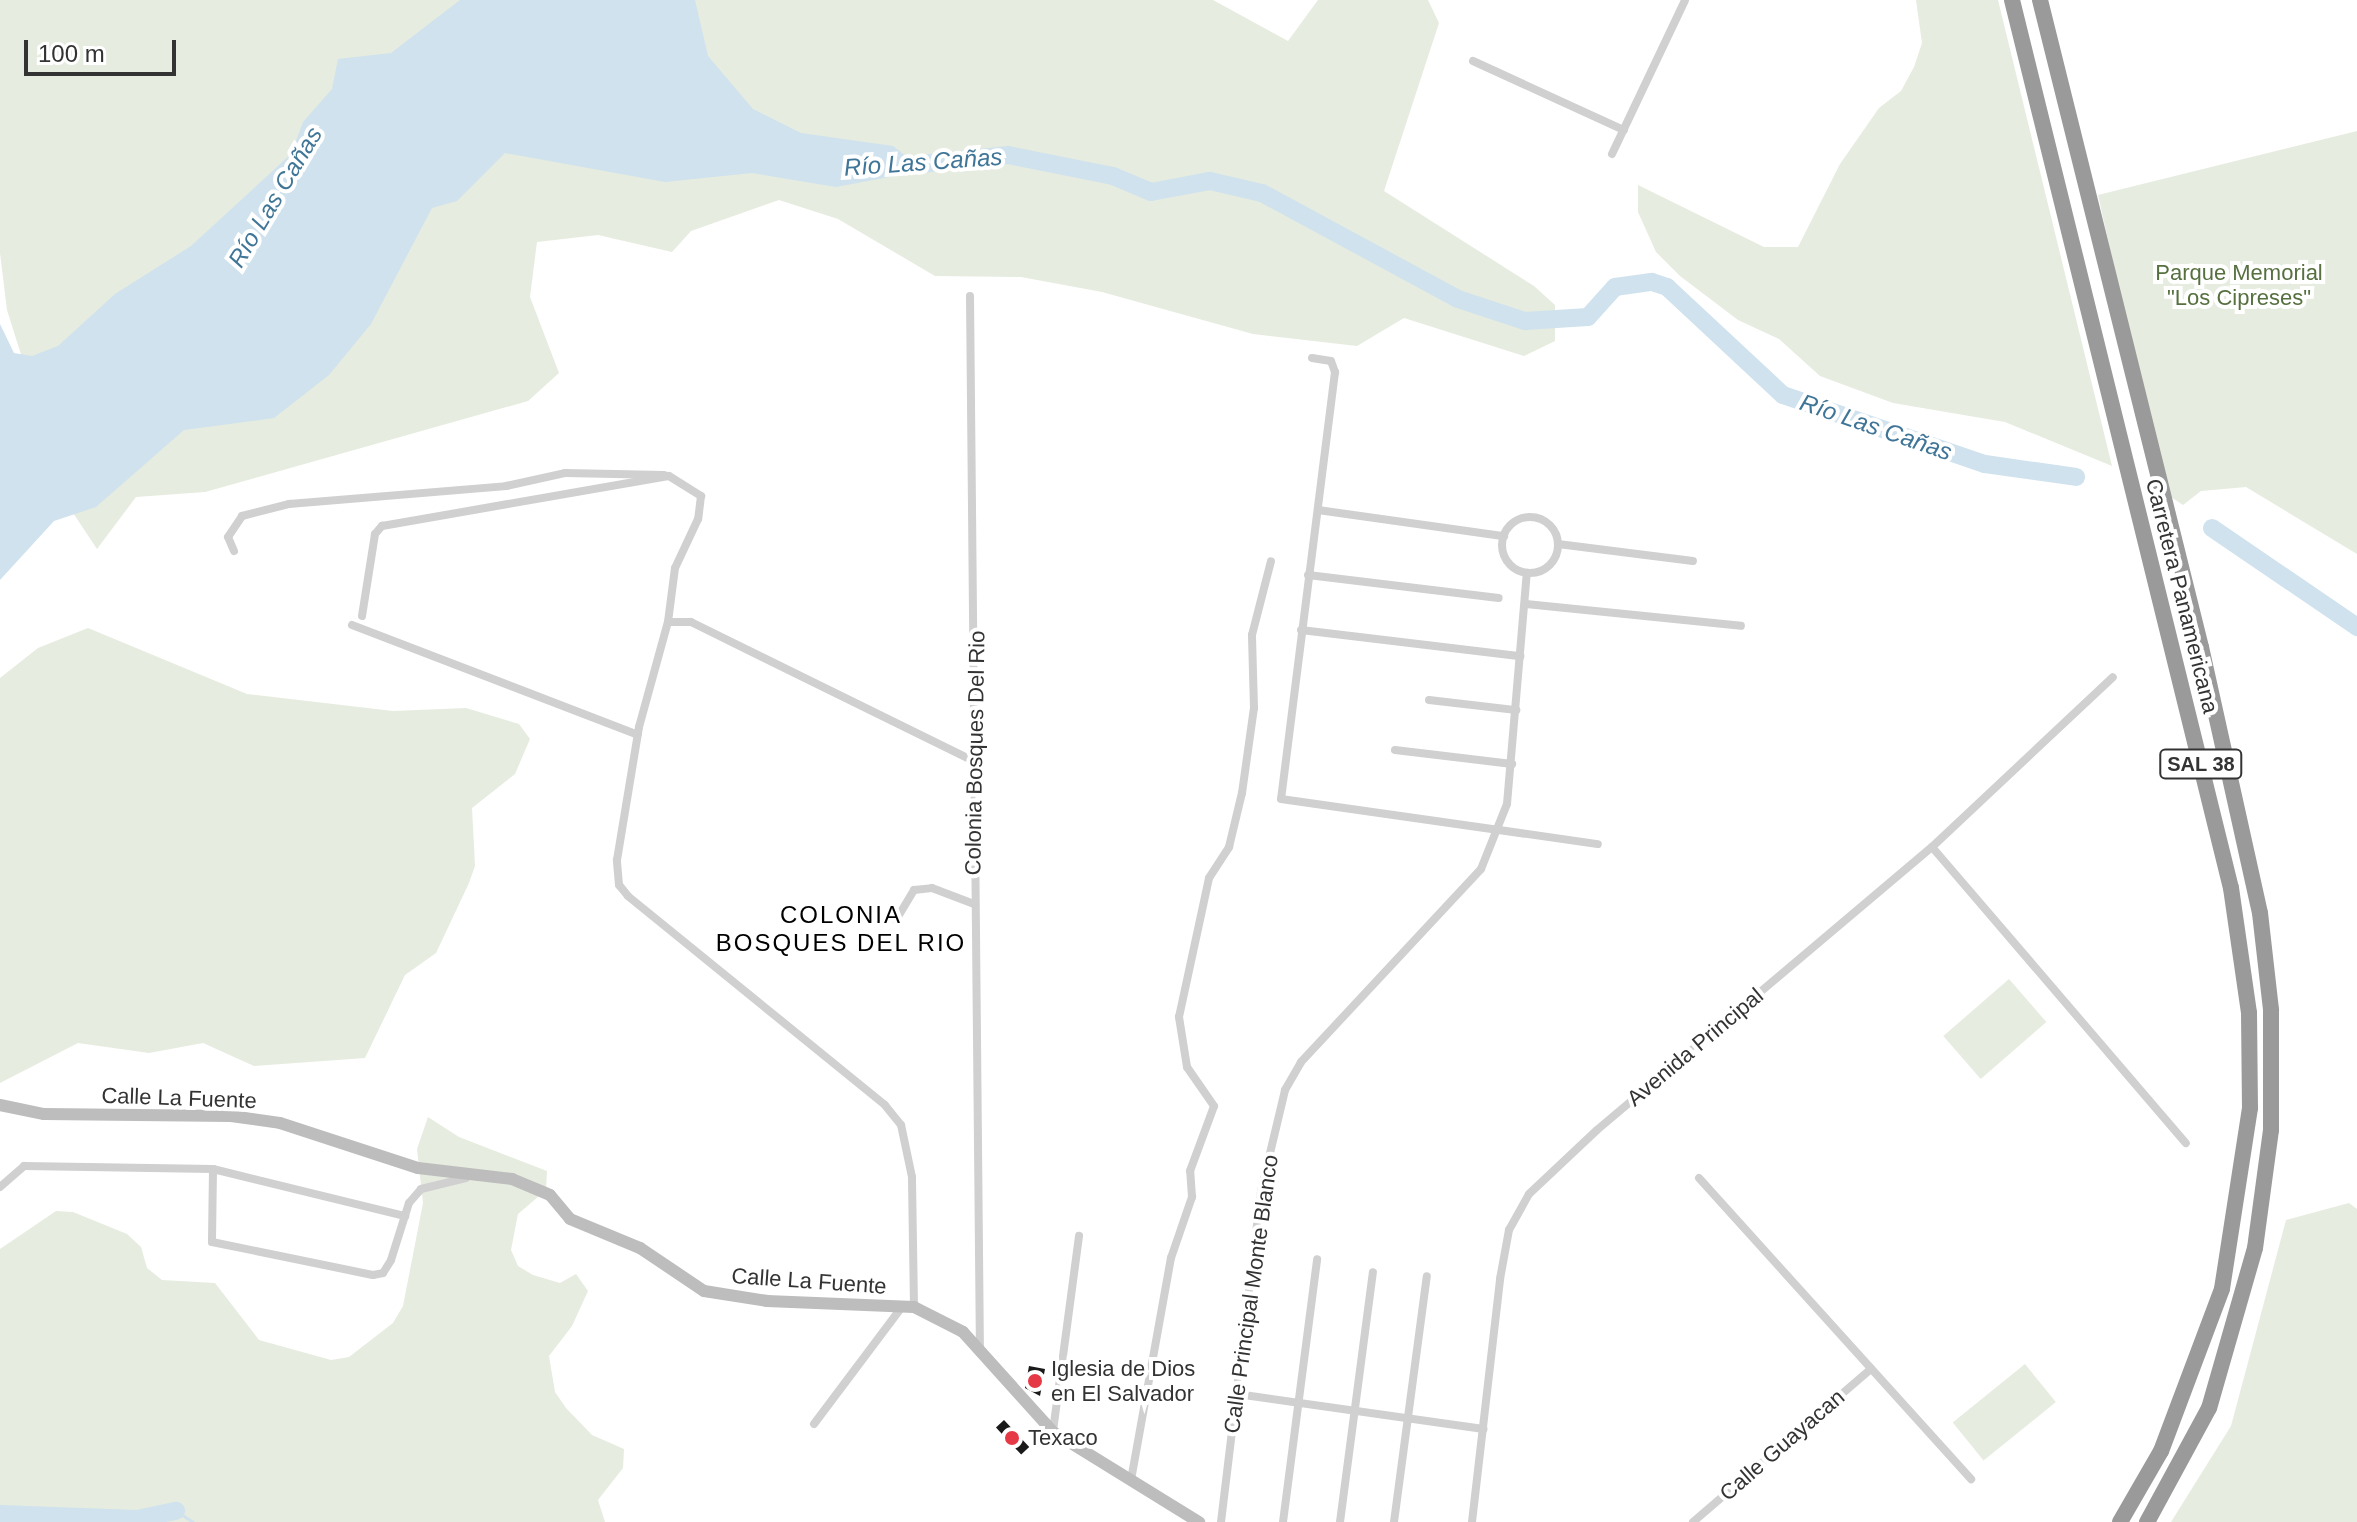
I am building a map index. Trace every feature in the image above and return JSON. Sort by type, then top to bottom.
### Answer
[{"type":"highway","name":"Carretera Panamericana","points":[[2012,0],[2175,654],[2239,931],[2249,1013],[2250,1108],[2222,1289],[2166,1439],[2120,1522]]},
{"type":"highway","name":"Carretera Panamericana","points":[[2040,0],[2201,649],[2260,913],[2273,1092],[2264,1196],[2234,1327],[2194,1444],[2147,1522]]},
{"type":"highway","points":[[2161,597],[2176,598],[2186,588]]},
{"type":"highway","points":[[2175,654],[2191,645],[2201,649]]},
{"type":"street","points":[[1612,154],[1685,0]]},
{"type":"street","points":[[1473,61],[1624,130]]},
{"type":"street","name":"Colonia Bosques Del Rio","points":[[970,296],[978,584],[973,761],[980,1353]]},
{"type":"street","points":[[1312,358],[1331,361],[1335,372],[1301,630],[1284,803],[1598,844]]},
{"type":"street","points":[[234,551],[228,537],[242,516],[289,504],[506,486],[605,470],[669,476],[701,496],[698,519],[675,568],[668,622],[638,735],[617,860],[619,885],[885,1105],[901,1125],[912,1177],[908,1307],[814,1424]]},
{"type":"street","points":[[362,616],[375,534],[382,526],[669,476]]},
{"type":"street","points":[[1318,510],[1504,536]]},
{"type":"street","points":[[1534,517],[1551,526],[1558,544],[1545,569],[1527,573],[1506,560],[1504,536],[1515,521],[1534,517]]},
{"type":"street","points":[[1558,544],[1693,561]]},
{"type":"street","points":[[1131,1480],[1171,1258],[1192,1197],[1190,1171],[1214,1106],[1187,1067],[1179,1017],[1209,878],[1229,847],[1242,793],[1254,708],[1252,635],[1271,561]]},
{"type":"street","name":"Calle Principal Monte Blanco","points":[[1221,1522],[1261,1191],[1285,1090],[1301,1062],[1461,898],[1498,832],[1512,764],[1527,573]]},
{"type":"street","points":[[1308,575],[1499,598]]},
{"type":"street","points":[[1526,604],[1741,626]]},
{"type":"street","points":[[668,622],[691,622],[973,761]]},
{"type":"street","points":[[352,625],[638,735]]},
{"type":"street","points":[[1301,630],[1520,656]]},
{"type":"street","name":"Avenida Principal","points":[[1472,1522],[1509,1230],[1529,1194],[1597,1130],[1932,847],[2113,677]]},
{"type":"street","points":[[1429,700],[1516,710]]},
{"type":"street","points":[[1395,750],[1512,764]]},
{"type":"street","points":[[1932,847],[2186,1143]]},
{"type":"street","points":[[896,920],[914,890],[932,888],[974,904]]},
{"type":"street","name":"Calle La Fuente","points":[[0,1105],[44,1114],[231,1116],[320,1133],[418,1168],[491,1175],[550,1195],[570,1219],[640,1248],[704,1291],[767,1301],[908,1307],[963,1332],[1053,1432],[1199,1522]]},
{"type":"street","points":[[0,1187],[24,1166],[213,1169],[405,1216]]},
{"type":"street","points":[[213,1169],[211,1231],[219,1246],[383,1273],[409,1203],[433,1182],[491,1175]]},
{"type":"street","points":[[1699,1178],[1971,1479]]},
{"type":"street","points":[[1053,1432],[1079,1236]]},
{"type":"street","points":[[1283,1522],[1317,1259]]},
{"type":"street","points":[[1340,1522],[1373,1272]]},
{"type":"street","points":[[1394,1522],[1427,1276]]},
{"type":"street","name":"Calle Guayacan","points":[[1693,1522],[1871,1369]]},
{"type":"street","points":[[1237,1394],[1484,1429]]},
{"type":"green space","points":[[0,0],[1213,0],[1288,41],[1318,0],[1428,0],[1439,23],[1384,191],[1534,286],[1555,305],[1555,341],[1524,356],[1404,318],[1357,346],[1253,334],[1102,292],[1021,277],[935,276],[838,219],[779,200],[691,231],[672,252],[598,235],[537,242],[530,297],[559,373],[528,401],[205,492],[136,497],[97,549],[40,463],[24,364],[7,310],[0,253]]},
{"type":"green space","points":[[1916,0],[1998,0],[2112,466],[2005,422],[1893,403],[1820,376],[1779,339],[1738,320],[1680,276],[1656,252],[1638,212],[1638,185],[1764,247],[1798,247],[1840,164],[1879,108],[1901,91],[1914,67],[1922,43]]},
{"type":"green space","name":"Parque Memorial \"Los Cipreses\"","points":[[2357,131],[2357,554],[2246,487],[2201,491],[2183,505],[2165,493],[2098,195]]},
{"type":"green space","points":[[88,628],[247,694],[393,711],[466,708],[519,724],[530,739],[515,774],[472,808],[475,866],[469,883],[436,953],[405,975],[365,1058],[254,1066],[203,1043],[149,1053],[78,1043],[0,1083],[0,678],[38,648]]},
{"type":"green space","points":[[2009,979],[2046,1022],[1981,1079],[1943,1036]]},
{"type":"green space","points":[[428,1117],[459,1137],[547,1171],[546,1190],[518,1214],[511,1250],[518,1266],[533,1275],[560,1283],[576,1274],[588,1291],[572,1326],[549,1356],[555,1392],[566,1408],[592,1435],[624,1449],[623,1468],[598,1500],[605,1522],[0,1522],[0,1249],[56,1211],[73,1212],[127,1234],[141,1247],[147,1268],[162,1280],[215,1283],[259,1340],[331,1360],[349,1357],[393,1323],[403,1306],[423,1203],[417,1149]]},
{"type":"green space","points":[[2349,1203],[2357,1209],[2357,1522],[2171,1522],[2231,1426],[2286,1220]]},
{"type":"green space","points":[[2025,1364],[2056,1402],[1984,1461],[1953,1423]]},
{"type":"water","points":[[460,0],[695,0],[708,56],[753,109],[801,133],[893,146],[907,157],[905,174],[836,187],[752,173],[665,182],[505,153],[457,201],[432,208],[371,324],[329,375],[274,418],[184,430],[96,507],[54,521],[0,580],[0,324],[14,353],[32,356],[58,346],[115,294],[191,246],[291,154],[303,122],[332,89],[338,59],[391,53]]},
{"type":"building","name":"Iglesia de Dios en El Salvador","points":[[1029,1366],[1045,1369],[1040,1396],[1025,1388]]},
{"type":"building","name":"Texaco","points":[[1004,1420],[1029,1447],[1021,1455],[996,1428]]},
{"type":"waterway","name":"Río Las Cañas","points":[[882,168],[1008,155],[1113,176],[1151,192],[1210,181],[1262,193],[1458,299],[1525,321],[1588,317],[1615,287],[1652,282],[1667,287],[1783,395],[1985,464],[2076,477]]},
{"type":"waterway","name":"Río Las Cañas","points":[[2212,528],[2357,627]]},
{"type":"waterway","points":[[176,1511],[193,1522]]},
{"type":"waterway","points":[[0,1514],[137,1519],[176,1511]]},
{"type":"place","name":"Iglesia de Dios en El Salvador","points":[[1035,1381]]},
{"type":"place","name":"Texaco","points":[[1012,1438]]},
{"type":"district","name":"COLONIA BOSQUES DEL RIO","points":[[841,929]]}]
